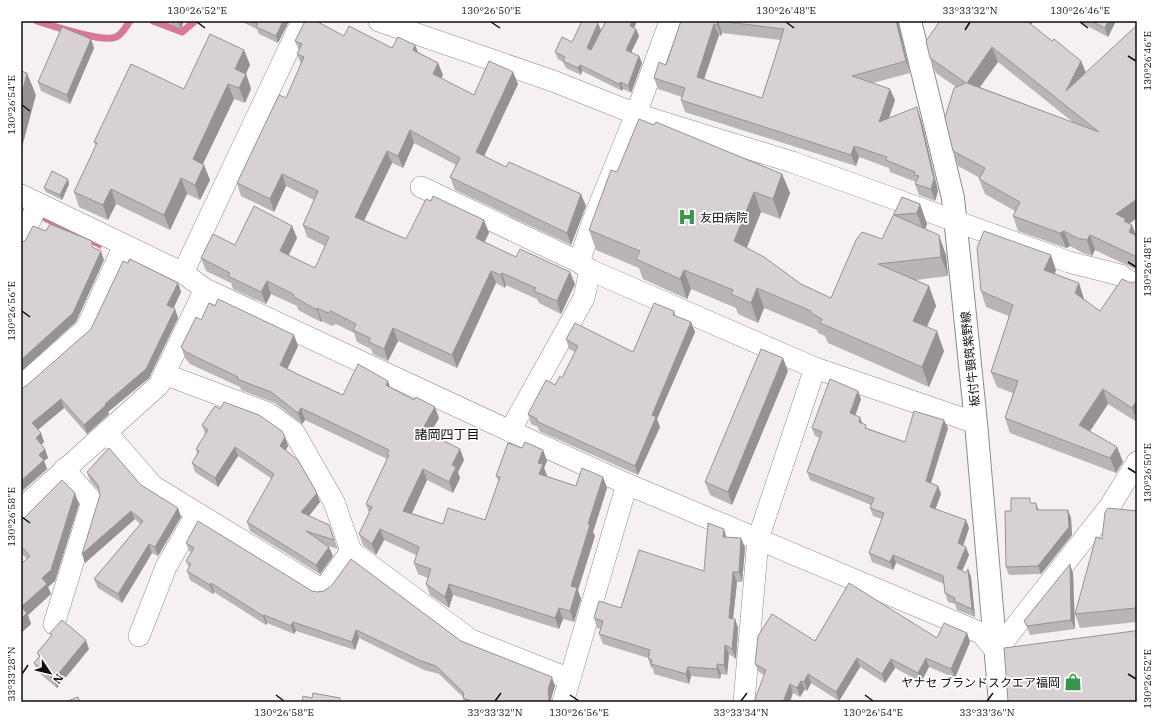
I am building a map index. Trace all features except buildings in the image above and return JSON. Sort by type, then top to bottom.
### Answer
[{"type":"main road","name":"板付牛頸筑紫野線","points":[[910,21],[951,191],[956,221],[976,423],[1000,702]]},
{"type":"street","points":[[183,273],[302,21]]},
{"type":"street","points":[[379,21],[553,81],[636,114],[792,162],[1069,262],[1120,275],[1137,286]]},
{"type":"street","points":[[510,431],[584,298],[585,266],[594,218],[636,114],[670,21]]},
{"type":"street","points":[[421,187],[585,266],[815,368],[976,423]]},
{"type":"street","points":[[21,240],[29,200],[183,273],[205,289],[510,431],[628,484],[981,633],[996,651]]},
{"type":"street","points":[[21,386],[86,329],[124,245]]},
{"type":"street","points":[[21,509],[159,385],[205,289]]},
{"type":"street","points":[[744,702],[758,539],[815,368]]},
{"type":"street","points":[[164,374],[268,413],[294,432],[334,502],[351,551],[471,640],[570,679]]},
{"type":"street","points":[[106,432],[153,486],[321,589],[326,586],[351,551]]},
{"type":"street","points":[[996,651],[1110,506],[1137,462]]},
{"type":"street","points":[[54,624],[92,501],[64,469]]},
{"type":"street","points":[[564,702],[628,484]]},
{"type":"street","points":[[139,636],[166,567],[197,513]]},
{"type":"street","points":[[996,651],[1020,648]]},
{"type":"shaded area","points":[[43,217],[102,244],[101,249],[41,220]]},
{"type":"waterway","points":[[37,21],[100,38],[116,37],[124,30],[130,21]]},
{"type":"waterway","points":[[153,21],[182,32],[195,21]]},
{"type":"place","name":"友田病院","points":[[687,217]]},
{"type":"place","name":"ヤナセ ブランドスクエア福岡","points":[[1073,682]]},
{"type":"district","name":"諸岡四丁目","points":[[447,434]]}]
